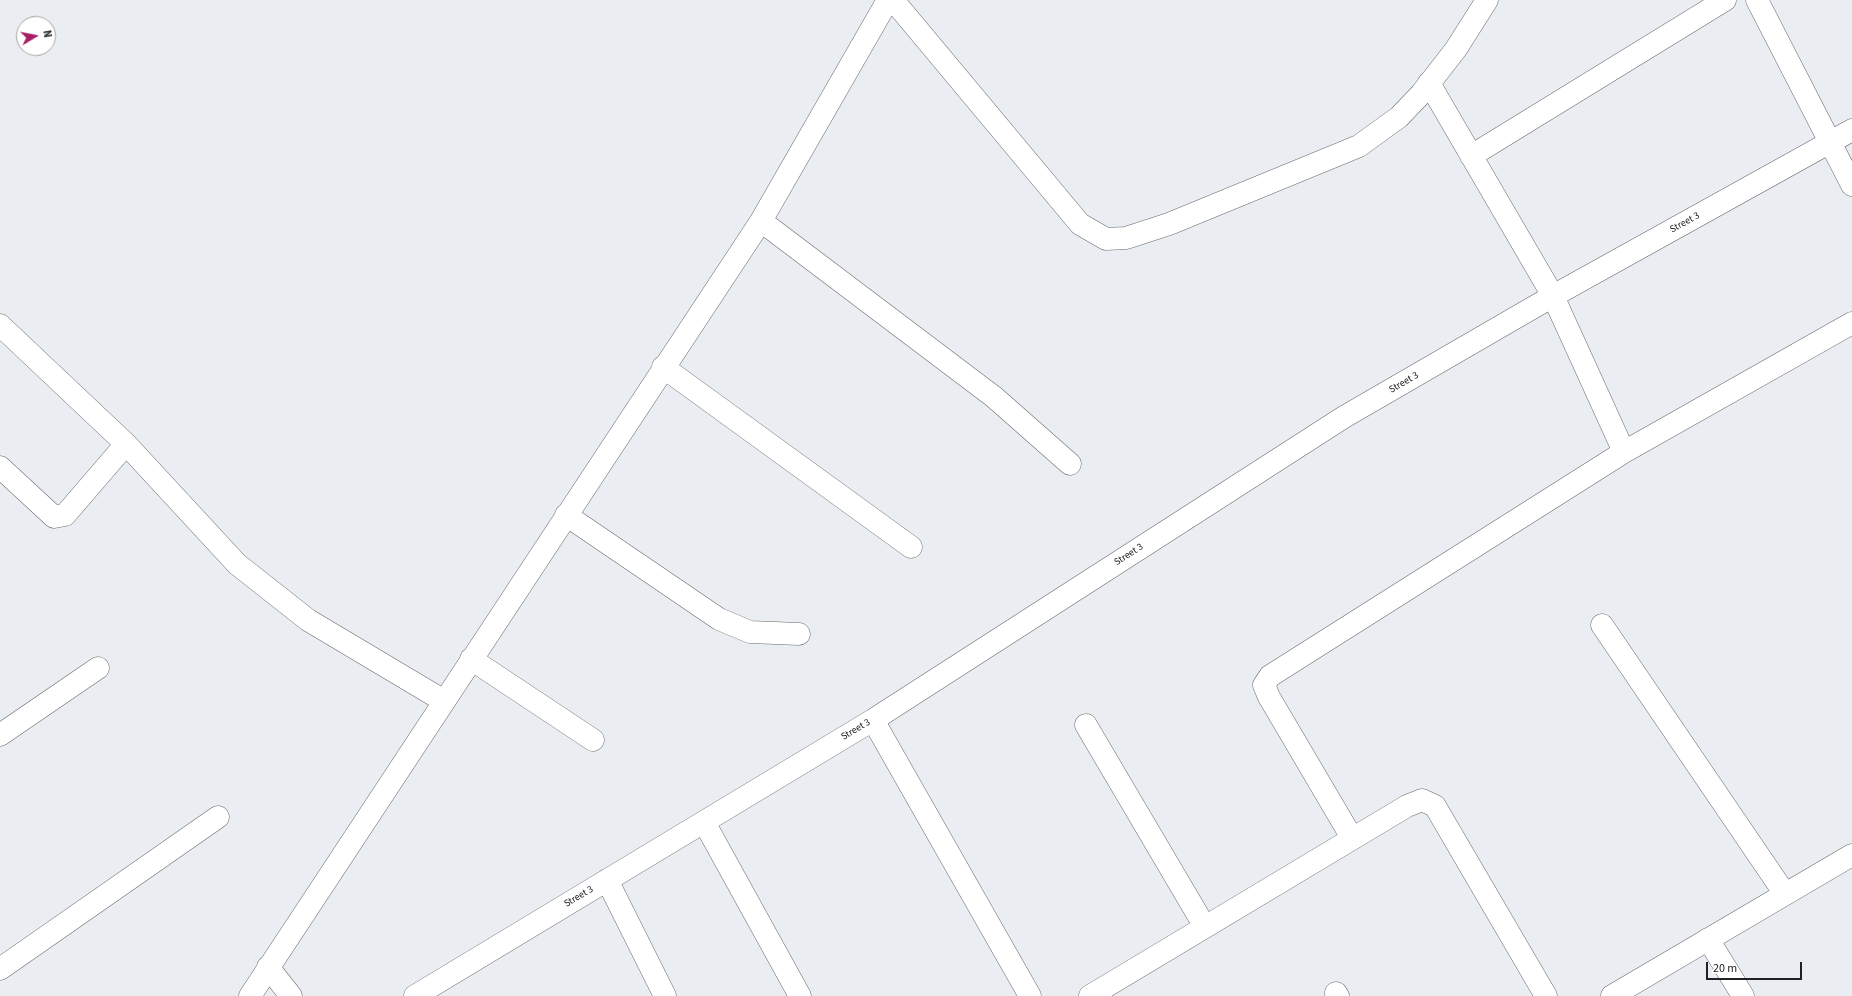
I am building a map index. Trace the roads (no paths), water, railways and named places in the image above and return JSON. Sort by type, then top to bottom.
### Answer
[{"type":"street","points":[[250,996],[663,367],[761,221],[888,0]]},
{"type":"street","points":[[893,0],[1080,224],[1106,239],[1126,238],[1170,224],[1359,146],[1399,117],[1429,83],[1456,49],[1487,0]]},
{"type":"street","points":[[1470,156],[1725,0]]},
{"type":"street","points":[[1757,0],[1852,185]]},
{"type":"street","points":[[1429,83],[1470,156],[1553,296],[1624,452]]},
{"type":"street","name":"Street 3","points":[[415,996],[873,720],[1344,417],[1553,296],[1852,130]]},
{"type":"street","points":[[761,221],[994,397],[1070,464]]},
{"type":"street","points":[[1352,838],[1268,697],[1264,685],[1270,676],[1624,452],[1852,323]]},
{"type":"street","points":[[0,325],[126,444],[237,564],[308,620],[444,701]]},
{"type":"street","points":[[663,367],[911,547]]},
{"type":"street","points":[[0,467],[54,517],[65,515],[126,444]]},
{"type":"street","points":[[566,515],[719,619],[750,632],[799,634]]},
{"type":"street","points":[[1602,625],[1785,894]]},
{"type":"street","points":[[471,659],[593,740]]},
{"type":"street","points":[[0,735],[98,668]]},
{"type":"street","points":[[873,720],[1030,996]]},
{"type":"street","points":[[1086,726],[1205,927]]},
{"type":"street","points":[[1090,996],[1352,838],[1407,806],[1422,800],[1435,806],[1546,996]]},
{"type":"street","points":[[0,969],[218,817]]},
{"type":"street","points":[[704,822],[800,996]]},
{"type":"street","points":[[1612,996],[1852,855]]},
{"type":"street","points":[[607,880],[665,996]]},
{"type":"street","points":[[1708,940],[1743,996]]},
{"type":"street","points":[[268,967],[292,996]]}]
